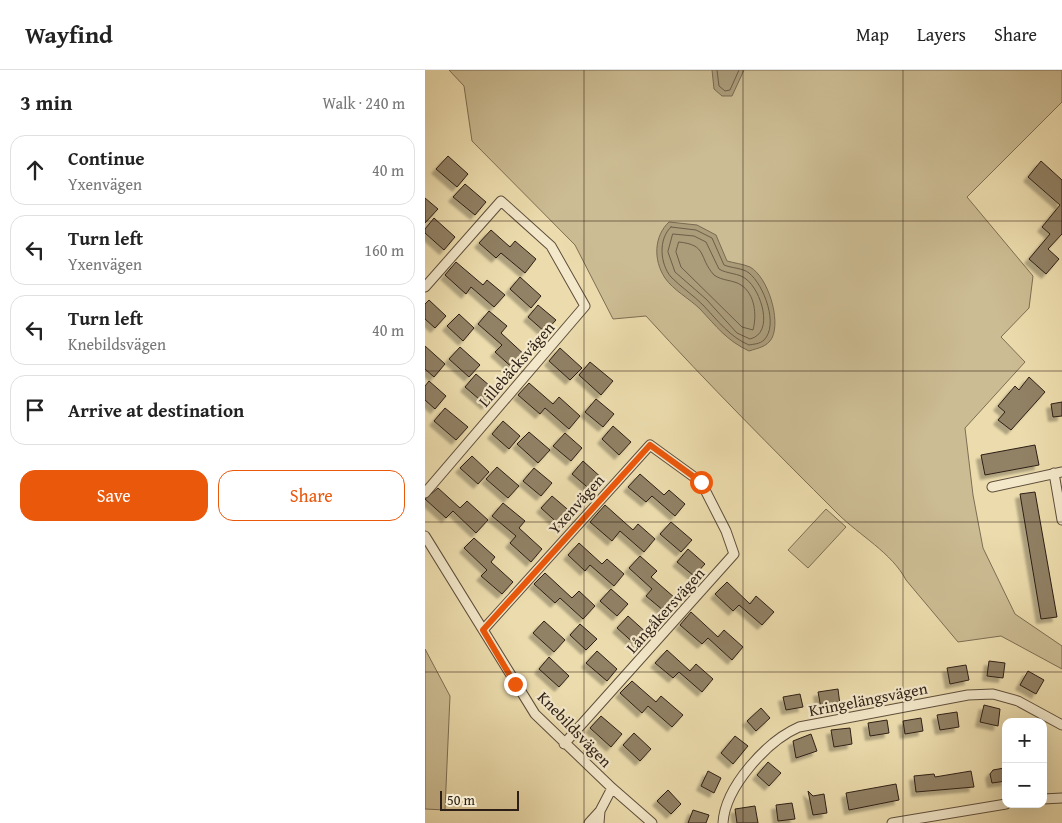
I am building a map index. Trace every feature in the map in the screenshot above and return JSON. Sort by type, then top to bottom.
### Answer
[{"type":"street","name":"Lillebäcksvägen","points":[[425,287],[501,201],[551,246],[585,306],[425,493]]},
{"type":"street","name":"Yxenvägen","points":[[483,630],[650,445],[701,482]]},
{"type":"street","points":[[992,487],[1058,472],[1062,520]]},
{"type":"street","name":"Långåkersvägen","points":[[564,744],[735,554],[701,482]]},
{"type":"street","name":"Knebildsvägen","points":[[425,536],[535,714],[564,744],[652,823]]},
{"type":"street","name":"Kringelängsvägen","points":[[723,823],[728,801],[735,786],[776,741],[799,728],[968,695],[993,694],[1018,701],[1062,725]]},
{"type":"street","points":[[589,823],[600,811],[612,788]]},
{"type":"street","points":[[1047,799],[1062,798]]},
{"type":"street","points":[[892,823],[1002,805]]},
{"type":"street","points":[[599,823],[600,811]]},
{"type":"shaded area","points":[[449,70],[1062,70],[1062,102],[967,197],[1033,276],[1029,308],[1001,337],[1025,362],[965,428],[973,495],[983,548],[1015,614],[1062,646],[1062,669],[1001,636],[958,642],[892,561],[846,522],[765,441],[646,316],[613,319],[575,245],[472,141],[464,86]]},
{"type":"shaded area","points":[[826,509],[846,527],[808,568],[788,550]]},
{"type":"shaded area","points":[[425,649],[450,696],[445,810],[425,809]]},
{"type":"water","points":[[712,70],[744,70],[732,96],[722,96],[714,89]]},
{"type":"water","points":[[669,222],[697,225],[716,235],[727,261],[750,267],[756,272],[767,289],[774,310],[774,330],[772,338],[768,343],[749,351],[741,347],[728,338],[700,309],[668,282],[658,264],[657,248],[660,234]]},
{"type":"building","points":[[448,156],[468,174],[457,187],[436,169]]},
{"type":"building","points":[[1041,161],[1062,180],[1062,234],[1048,249],[1059,259],[1046,274],[1029,259],[1050,234],[1042,227],[1060,205],[1028,177]]},
{"type":"building","points":[[465,184],[486,202],[475,215],[453,197]]},
{"type":"building","points":[[425,198],[438,209],[425,223]]},
{"type":"building","points":[[434,218],[455,237],[444,250],[425,233],[425,229]]},
{"type":"building","points":[[491,230],[510,247],[515,241],[536,259],[525,273],[501,253],[496,258],[479,243]]},
{"type":"building","points":[[456,262],[483,285],[487,280],[505,295],[494,307],[471,287],[466,294],[445,275]]},
{"type":"building","points":[[520,277],[541,296],[531,308],[510,289]]},
{"type":"building","points":[[429,300],[446,316],[435,328],[425,319],[425,304]]},
{"type":"building","points":[[538,305],[556,320],[545,332],[528,317]]},
{"type":"building","points":[[489,311],[507,326],[501,333],[528,358],[516,371],[495,352],[502,345],[478,324]]},
{"type":"building","points":[[459,314],[474,328],[463,341],[447,326]]},
{"type":"building","points":[[425,346],[445,364],[434,377],[425,369]]},
{"type":"building","points":[[460,347],[480,365],[469,377],[449,359]]},
{"type":"building","points":[[560,348],[582,368],[570,380],[549,361]]},
{"type":"building","points":[[590,362],[613,381],[601,395],[579,375]]},
{"type":"building","points":[[476,374],[497,392],[486,405],[465,387]]},
{"type":"building","points":[[1029,377],[1045,392],[1011,430],[998,420],[1005,412],[998,406],[1015,386],[1019,390]]},
{"type":"building","points":[[429,381],[446,396],[435,409],[425,400],[425,386]]},
{"type":"building","points":[[529,383],[553,404],[559,397],[580,416],[569,429],[545,408],[540,414],[518,395]]},
{"type":"building","points":[[596,399],[614,414],[603,427],[585,412]]},
{"type":"building","points":[[1062,402],[1062,416],[1053,417],[1051,404]]},
{"type":"building","points":[[445,408],[468,427],[456,440],[434,421]]},
{"type":"building","points":[[503,421],[520,436],[509,449],[492,434]]},
{"type":"building","points":[[613,426],[631,442],[619,455],[602,439]]},
{"type":"building","points":[[529,432],[550,450],[538,463],[517,444]]},
{"type":"building","points":[[565,433],[582,448],[571,461],[553,446]]},
{"type":"building","points":[[1035,445],[1039,465],[985,475],[981,455]]},
{"type":"building","points":[[472,456],[489,472],[478,484],[460,468]]},
{"type":"building","points":[[583,461],[604,480],[593,492],[572,474]]},
{"type":"building","points":[[497,467],[519,486],[508,498],[486,479]]},
{"type":"building","points":[[534,468],[552,483],[541,496],[523,481]]},
{"type":"building","points":[[640,474],[664,495],[669,490],[685,504],[675,516],[652,496],[646,502],[628,487]]},
{"type":"building","points":[[438,488],[460,508],[467,501],[488,520],[476,533],[453,511],[446,518],[425,499]]},
{"type":"building","points":[[1035,492],[1057,617],[1041,619],[1020,494]]},
{"type":"building","points":[[552,496],[573,514],[562,527],[541,508]]},
{"type":"building","points":[[503,503],[525,521],[519,528],[542,549],[531,562],[510,543],[516,536],[492,516]]},
{"type":"building","points":[[605,505],[633,530],[638,524],[655,539],[644,552],[620,531],[612,541],[590,522]]},
{"type":"building","points":[[671,522],[692,540],[681,552],[660,534]]},
{"type":"building","points":[[474,538],[495,557],[491,562],[513,582],[502,594],[481,576],[487,570],[464,548]]},
{"type":"building","points":[[579,543],[602,564],[607,559],[624,574],[614,586],[590,565],[585,571],[568,555]]},
{"type":"building","points":[[688,549],[705,564],[694,576],[677,562]]},
{"type":"building","points":[[640,556],[657,571],[651,577],[675,598],[664,611],[646,596],[652,589],[629,568]]},
{"type":"building","points":[[545,573],[572,598],[579,591],[595,606],[583,619],[560,598],[555,603],[534,584]]},
{"type":"building","points":[[727,582],[750,604],[756,596],[774,612],[762,625],[739,605],[733,611],[715,594]]},
{"type":"building","points":[[611,589],[628,604],[617,616],[600,601]]},
{"type":"building","points":[[691,612],[718,637],[724,630],[743,647],[732,660],[708,638],[702,644],[680,625]]},
{"type":"building","points":[[628,616],[649,635],[638,647],[617,628]]},
{"type":"building","points":[[544,621],[565,640],[554,652],[533,633]]},
{"type":"building","points":[[580,624],[597,639],[586,650],[570,635]]},
{"type":"building","points":[[667,650],[690,671],[696,664],[713,679],[702,692],[679,672],[673,678],[655,663]]},
{"type":"building","points":[[597,651],[617,669],[607,681],[586,663]]},
{"type":"building","points":[[549,657],[569,676],[559,687],[539,669]]},
{"type":"building","points":[[989,661],[1005,663],[1003,678],[987,676]]},
{"type":"building","points":[[966,665],[969,680],[950,684],[947,668]]},
{"type":"building","points":[[1028,671],[1044,680],[1036,694],[1020,685]]},
{"type":"building","points":[[632,681],[656,702],[661,696],[683,715],[672,727],[648,706],[642,713],[620,693]]},
{"type":"building","points":[[838,689],[840,705],[821,708],[818,692]]},
{"type":"building","points":[[800,694],[803,707],[786,710],[783,697]]},
{"type":"building","points":[[984,705],[1000,709],[998,726],[980,722]]},
{"type":"building","points":[[761,708],[770,718],[756,731],[747,721]]},
{"type":"building","points":[[957,712],[959,727],[940,730],[937,715]]},
{"type":"building","points":[[601,716],[622,734],[611,747],[590,728]]},
{"type":"building","points":[[921,718],[923,731],[905,734],[903,721]]},
{"type":"building","points":[[887,720],[889,733],[870,736],[868,723]]},
{"type":"building","points":[[850,728],[852,744],[834,747],[831,730]]},
{"type":"building","points":[[634,733],[651,749],[640,761],[623,745]]},
{"type":"building","points":[[811,734],[817,751],[796,758],[793,741]]},
{"type":"building","points":[[735,736],[748,746],[733,764],[721,753]]},
{"type":"building","points":[[768,762],[781,773],[769,786],[757,775]]},
{"type":"building","points":[[1002,768],[1002,782],[992,783],[990,774],[993,770]]},
{"type":"building","points":[[708,771],[721,778],[714,793],[701,786]]},
{"type":"building","points":[[971,771],[974,787],[916,792],[914,776],[934,774],[935,777]]},
{"type":"building","points":[[896,784],[899,800],[849,810],[846,793]]},
{"type":"building","points":[[668,790],[681,804],[671,814],[657,801]]},
{"type":"building","points":[[808,791],[813,796],[824,794],[827,813],[813,815]]},
{"type":"building","points":[[792,803],[795,819],[778,821],[776,805]]},
{"type":"building","points":[[755,806],[758,823],[737,823],[735,809]]},
{"type":"building","points":[[693,810],[709,815],[706,823],[688,823]]},
{"type":"route","points":[[515,684],[483,630],[650,445],[701,482]]}]
